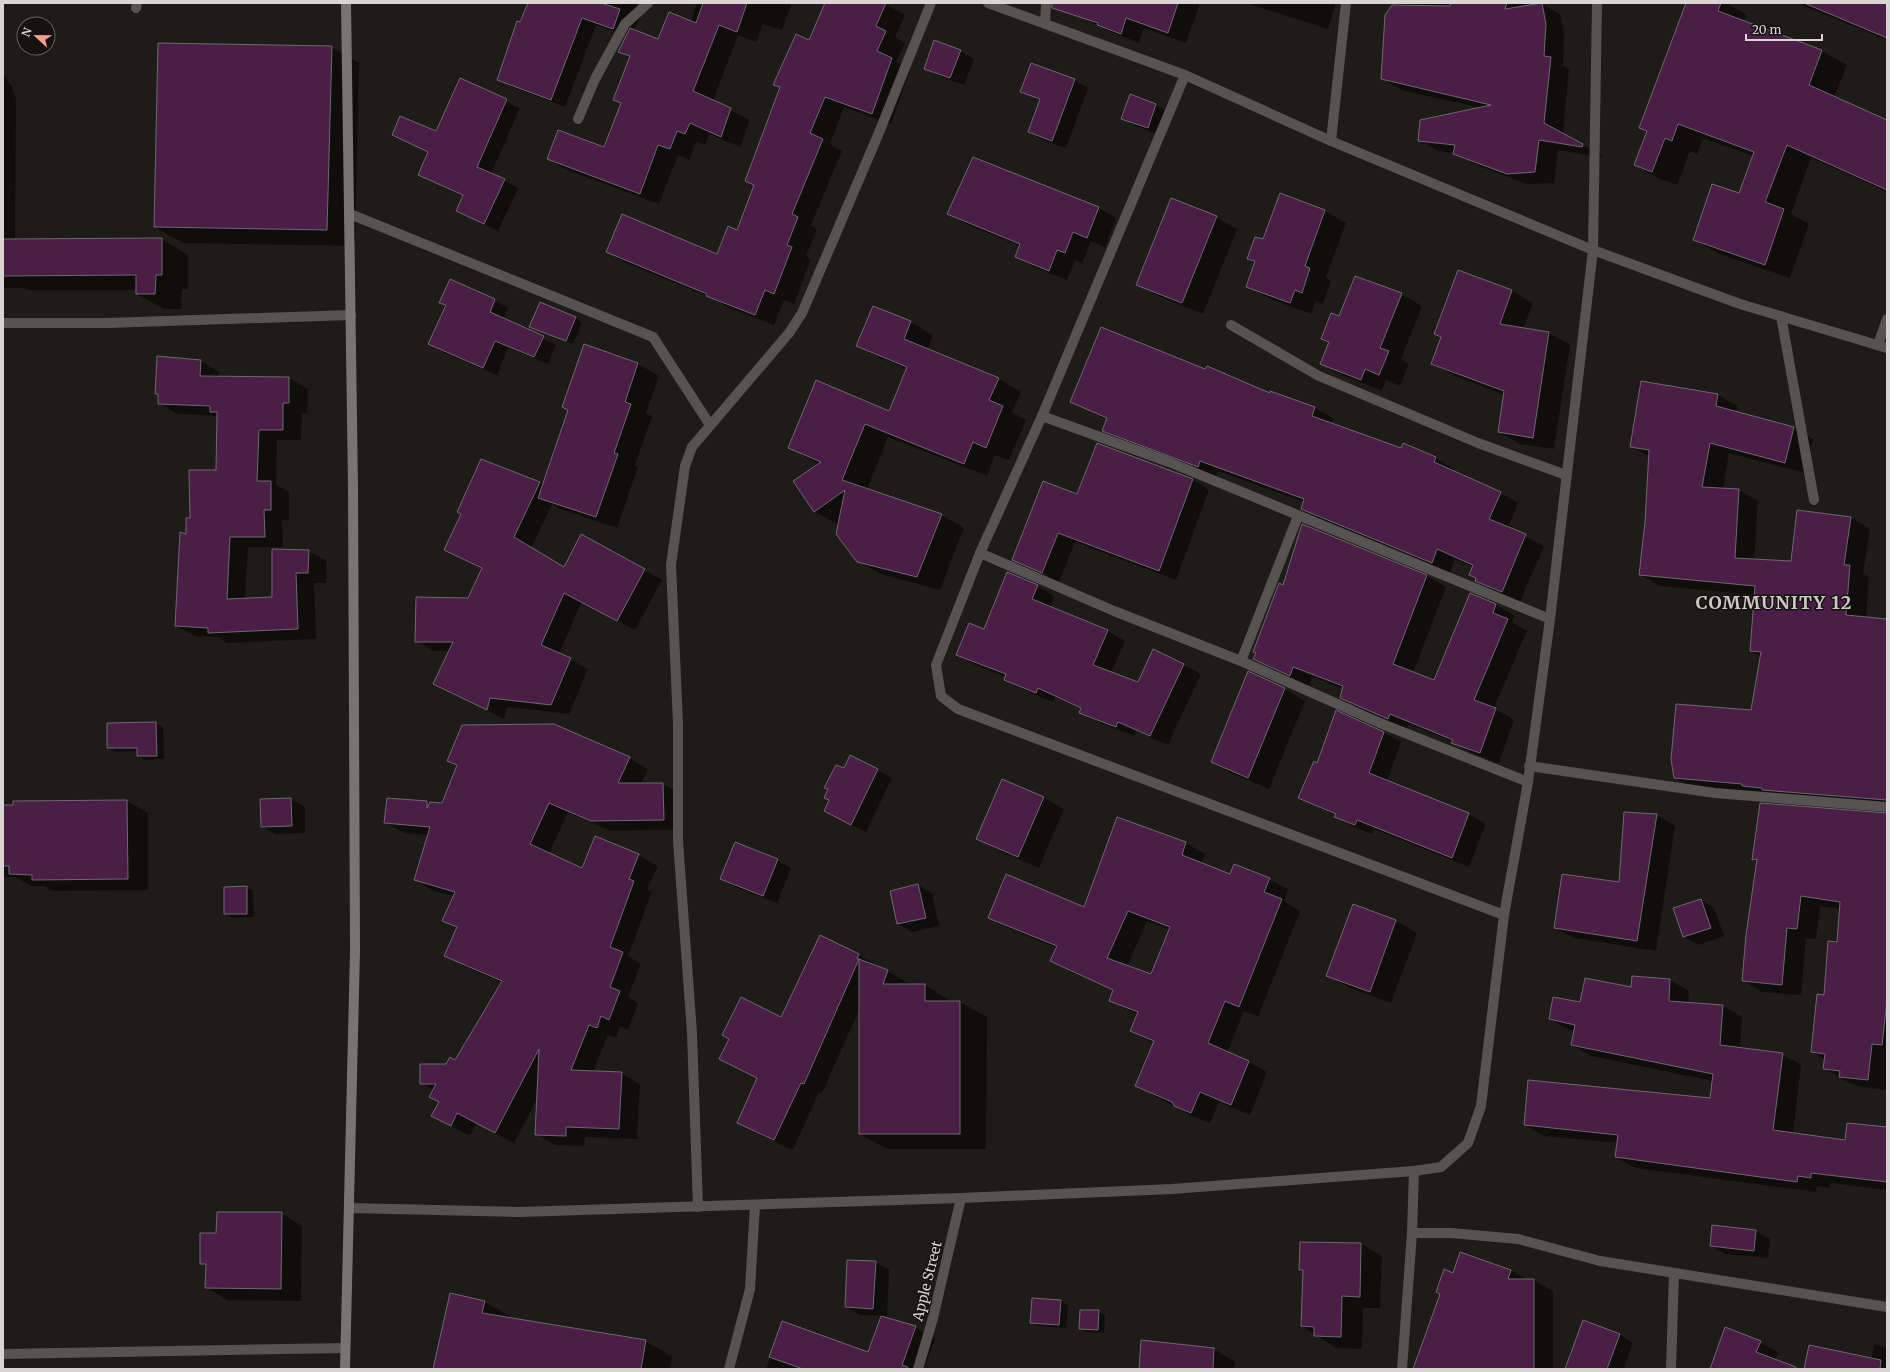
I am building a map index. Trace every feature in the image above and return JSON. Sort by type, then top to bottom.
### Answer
[{"type":"street","points":[[345,1369],[355,951],[354,487],[346,3]]},
{"type":"street","points":[[578,119],[595,79],[625,24],[648,3]]},
{"type":"street","points":[[698,1207],[692,1033],[678,841],[678,724],[671,565],[685,466],[692,446],[789,333],[802,313],[878,135],[931,3]]},
{"type":"street","points":[[988,3],[1185,75],[1331,141],[1593,250],[1740,304],[1882,346],[1887,319]]},
{"type":"street","points":[[1045,24],[1046,3]]},
{"type":"street","points":[[1331,141],[1346,3]]},
{"type":"street","points":[[350,1208],[519,1212],[962,1198],[1172,1188],[1414,1171],[1441,1167],[1468,1143],[1481,1106],[1504,914],[1528,782],[1550,620],[1593,250],[1597,3]]},
{"type":"street","points":[[1185,75],[1042,416],[980,553],[936,665],[941,696],[958,709],[1504,914]]},
{"type":"street","points":[[350,214],[653,337],[710,425]]},
{"type":"street","points":[[3,323],[107,323],[351,315]]},
{"type":"street","points":[[1781,316],[1814,500]]},
{"type":"street","points":[[1231,325],[1318,376],[1478,444],[1566,475]]},
{"type":"street","points":[[1042,416],[1169,462],[1550,620]]},
{"type":"street","points":[[1241,661],[1298,516]]},
{"type":"street","points":[[980,553],[1114,611],[1241,661],[1380,722],[1528,782]]},
{"type":"street","points":[[1529,766],[1715,793],[1887,807]]},
{"type":"street","points":[[1402,1369],[1412,1233],[1414,1171]]},
{"type":"street","name":"Apple Street","points":[[918,1369],[933,1318],[962,1198]]},
{"type":"street","points":[[729,1369],[750,1289],[755,1205]]},
{"type":"street","points":[[1412,1233],[1451,1233],[1518,1239],[1600,1262],[1887,1307]]},
{"type":"street","points":[[1671,1369],[1674,1273]]},
{"type":"street","points":[[3,1354],[345,1348]]},
{"type":"building","points":[[528,3],[601,3],[620,9],[613,29],[582,18],[551,100],[497,80],[517,21],[520,22]]},
{"type":"building","points":[[703,3],[747,3],[737,32],[719,25],[693,91],[731,108],[721,137],[690,123],[685,134],[677,131],[670,149],[658,145],[640,194],[547,159],[558,130],[604,147],[621,103],[613,100],[630,56],[618,52],[630,28],[658,39],[669,12],[696,23]]},
{"type":"building","points":[[825,3],[886,3],[876,26],[886,31],[877,51],[892,58],[872,114],[825,97],[810,133],[823,139],[792,214],[798,217],[787,245],[792,247],[774,294],[765,290],[755,315],[706,296],[707,294],[606,252],[622,214],[717,254],[728,226],[737,230],[754,185],[745,181],[780,87],[773,85],[796,34],[809,40]]},
{"type":"building","points":[[1052,3],[1178,3],[1168,33],[1126,18],[1121,34],[1097,25],[1098,23],[1052,8]]},
{"type":"building","points":[[1450,3],[1507,3],[1505,9],[1542,3],[1546,24],[1544,56],[1551,57],[1544,123],[1583,144],[1582,147],[1539,140],[1535,172],[1507,174],[1453,154],[1455,145],[1418,141],[1420,120],[1491,105],[1381,79],[1385,15],[1392,5],[1450,6]]},
{"type":"building","points":[[1686,3],[1721,3],[1718,11],[1822,50],[1809,85],[1887,120],[1887,190],[1787,145],[1765,202],[1784,209],[1765,265],[1693,240],[1712,184],[1739,193],[1754,152],[1678,124],[1672,141],[1665,138],[1652,172],[1634,165],[1647,131],[1639,128]]},
{"type":"building","points":[[1804,3],[1887,3],[1887,38]]},
{"type":"building","points":[[934,40],[961,50],[950,78],[924,69]]},
{"type":"building","points":[[158,43],[332,46],[327,230],[154,227]]},
{"type":"building","points":[[1031,63],[1075,79],[1052,141],[1028,132],[1040,99],[1020,92]]},
{"type":"building","points":[[460,78],[507,99],[477,167],[505,179],[484,224],[456,211],[463,195],[418,175],[428,152],[392,135],[400,116],[436,131]]},
{"type":"building","points":[[1130,94],[1156,104],[1148,128],[1121,119]]},
{"type":"building","points":[[973,157],[1099,207],[1087,238],[1073,232],[1065,253],[1057,250],[1049,271],[1015,257],[1020,244],[947,214]]},
{"type":"building","points":[[1280,193],[1325,210],[1305,266],[1310,268],[1302,293],[1295,290],[1290,303],[1246,287],[1255,261],[1247,259],[1255,237],[1263,239]]},
{"type":"building","points":[[1171,198],[1217,216],[1182,303],[1136,285]]},
{"type":"building","points":[[162,238],[162,275],[156,275],[155,294],[136,294],[136,275],[3,276],[3,239]]},
{"type":"building","points":[[1458,270],[1512,290],[1500,324],[1549,332],[1533,438],[1498,432],[1504,391],[1431,364],[1441,337],[1434,334]]},
{"type":"building","points":[[1355,276],[1402,293],[1380,348],[1389,351],[1379,375],[1365,369],[1361,380],[1320,364],[1329,342],[1321,339],[1331,313],[1339,316]]},
{"type":"building","points":[[450,279],[495,299],[490,312],[544,336],[534,357],[495,341],[483,368],[428,344],[446,305],[439,303]]},
{"type":"building","points":[[540,302],[576,317],[566,341],[529,327]]},
{"type":"building","points":[[873,306],[911,321],[904,339],[999,378],[989,400],[1003,406],[986,448],[973,442],[964,464],[865,424],[842,480],[942,514],[917,577],[857,562],[836,534],[845,490],[814,512],[793,481],[821,462],[788,448],[816,380],[889,411],[907,367],[856,346]]},
{"type":"building","points":[[1101,327],[1205,369],[1207,366],[1270,393],[1270,391],[1315,407],[1312,416],[1401,448],[1403,443],[1436,457],[1434,462],[1501,492],[1489,519],[1526,534],[1502,592],[1475,581],[1476,578],[1469,575],[1473,565],[1437,549],[1432,563],[1301,509],[1304,499],[1200,461],[1198,467],[1102,431],[1107,418],[1070,402]]},
{"type":"building","points":[[584,344],[638,363],[625,402],[631,404],[614,453],[618,454],[596,517],[538,498],[568,410],[562,407]]},
{"type":"building","points":[[157,356],[201,360],[200,376],[289,377],[289,403],[283,403],[283,430],[259,430],[257,481],[271,481],[271,510],[264,510],[265,537],[230,537],[227,599],[272,597],[272,549],[309,550],[308,573],[296,573],[298,629],[208,633],[208,628],[175,626],[180,532],[186,534],[186,518],[190,518],[189,470],[216,470],[217,412],[210,412],[210,406],[158,404],[158,394],[155,394]]},
{"type":"building","points":[[1641,381],[1718,394],[1716,406],[1794,427],[1785,463],[1710,443],[1702,487],[1739,489],[1735,558],[1791,561],[1797,510],[1851,517],[1844,565],[1850,565],[1846,615],[1887,619],[1887,800],[1762,790],[1762,788],[1742,786],[1742,784],[1674,778],[1671,759],[1676,704],[1751,710],[1761,652],[1750,651],[1755,586],[1639,575],[1645,522],[1649,450],[1630,447]]},
{"type":"building","points":[[1097,443],[1193,479],[1159,571],[1058,533],[1042,573],[1012,560],[1043,481],[1077,494]]},
{"type":"building","points":[[481,459],[540,482],[514,537],[564,567],[581,534],[645,569],[617,621],[564,593],[541,645],[571,658],[551,705],[490,698],[487,710],[433,684],[453,642],[415,642],[416,597],[468,598],[482,568],[444,550],[461,514],[457,512]]},
{"type":"building","points":[[1302,524],[1427,575],[1393,664],[1434,680],[1470,593],[1496,604],[1493,613],[1508,619],[1474,700],[1496,708],[1480,753],[1451,743],[1453,740],[1390,714],[1388,719],[1340,698],[1343,686],[1293,667],[1290,676],[1253,659],[1256,653],[1253,652],[1279,583],[1283,585]]},
{"type":"building","points":[[1007,572],[1038,585],[1032,599],[1108,630],[1093,665],[1138,682],[1153,649],[1184,664],[1150,736],[1118,722],[1116,727],[1079,713],[1081,708],[1038,688],[1036,693],[1004,680],[1006,674],[956,655],[969,623],[984,629]]},
{"type":"building","points":[[1248,671],[1285,688],[1248,778],[1211,762]]},
{"type":"building","points":[[1336,710],[1384,732],[1369,773],[1469,813],[1452,858],[1357,820],[1355,825],[1334,817],[1336,814],[1298,798],[1314,761],[1317,763]]},
{"type":"building","points":[[156,722],[157,756],[137,756],[137,748],[107,748],[107,723]]},
{"type":"building","points":[[554,724],[630,757],[618,783],[663,783],[664,820],[591,821],[549,803],[530,844],[582,868],[595,836],[639,854],[629,879],[634,881],[610,947],[623,952],[610,987],[620,991],[609,1020],[601,1016],[597,1028],[589,1025],[571,1070],[622,1072],[619,1129],[566,1127],[566,1136],[535,1135],[539,1049],[495,1133],[457,1113],[451,1126],[431,1116],[439,1102],[429,1097],[436,1084],[420,1084],[420,1064],[446,1064],[450,1057],[455,1060],[502,981],[444,956],[457,927],[442,921],[455,892],[414,880],[430,827],[384,823],[387,798],[427,801],[427,808],[430,802],[442,803],[457,765],[447,761],[462,725]]},
{"type":"building","points":[[850,755],[878,769],[851,825],[824,811],[829,800],[824,798],[828,789],[824,788],[836,765],[844,768]]},
{"type":"building","points":[[1002,779],[1044,797],[1018,857],[976,839]]},
{"type":"building","points":[[291,798],[292,826],[261,827],[260,799]]},
{"type":"building","points":[[127,800],[128,879],[32,880],[32,875],[9,874],[9,866],[3,866],[3,805],[13,805],[13,801]]},
{"type":"building","points":[[1760,803],[1887,813],[1887,1001],[1882,1045],[1872,1044],[1868,1080],[1839,1077],[1840,1071],[1823,1069],[1825,1054],[1811,1052],[1817,994],[1824,995],[1828,941],[1837,942],[1840,902],[1801,896],[1797,929],[1787,928],[1782,985],[1742,981],[1746,935],[1757,859],[1752,860]]},
{"type":"building","points":[[1624,812],[1657,814],[1637,941],[1554,928],[1562,874],[1619,882]]},
{"type":"building","points":[[1117,817],[1186,842],[1182,855],[1230,874],[1234,864],[1270,878],[1264,892],[1282,899],[1239,1007],[1225,1001],[1208,1043],[1249,1061],[1231,1105],[1200,1092],[1191,1113],[1174,1106],[1172,1102],[1135,1086],[1154,1041],[1130,1031],[1138,1012],[1109,1001],[1113,990],[1050,961],[1057,946],[988,918],[1006,874],[1084,907]],"holes":[[[1128,911],[1170,927],[1151,974],[1107,958]]]},
{"type":"building","points":[[735,842],[778,859],[763,896],[720,879]]},
{"type":"building","points":[[918,884],[926,918],[897,924],[890,891]]},
{"type":"building","points":[[247,886],[247,914],[224,914],[224,887]]},
{"type":"building","points":[[1701,899],[1711,928],[1683,937],[1673,908]]},
{"type":"building","points":[[1353,904],[1396,920],[1370,992],[1326,976]]},
{"type":"building","points":[[820,935],[859,954],[857,959],[859,959],[804,1084],[801,1083],[774,1140],[737,1123],[757,1078],[719,1059],[729,1039],[722,1035],[741,997],[781,1017]]},
{"type":"building","points":[[859,959],[888,970],[883,984],[925,984],[925,1001],[960,1001],[960,1134],[859,1134]]},
{"type":"building","points":[[1632,976],[1670,979],[1669,1001],[1723,1005],[1720,1045],[1783,1053],[1773,1130],[1845,1140],[1847,1123],[1887,1127],[1887,1182],[1811,1173],[1811,1178],[1798,1176],[1797,1182],[1615,1157],[1618,1135],[1524,1125],[1528,1080],[1710,1098],[1713,1074],[1571,1045],[1575,1025],[1549,1019],[1553,997],[1580,1002],[1585,978],[1631,987]]},
{"type":"building","points":[[217,1212],[282,1212],[281,1289],[205,1288],[206,1264],[200,1264],[200,1233],[216,1233]]},
{"type":"building","points":[[1712,1225],[1756,1230],[1754,1251],[1710,1246]]},
{"type":"building","points":[[1300,1242],[1361,1243],[1360,1297],[1342,1296],[1341,1337],[1314,1336],[1314,1327],[1301,1326],[1303,1270],[1299,1270]]},
{"type":"building","points":[[1460,1252],[1511,1270],[1508,1279],[1534,1279],[1534,1369],[1413,1369],[1440,1294],[1436,1292],[1444,1269],[1453,1273]]},
{"type":"building","points":[[847,1260],[876,1261],[873,1309],[845,1307]]},
{"type":"building","points":[[450,1293],[485,1301],[482,1313],[646,1340],[641,1369],[433,1369]]},
{"type":"building","points":[[1032,1298],[1061,1300],[1059,1325],[1030,1323]]},
{"type":"building","points":[[1080,1310],[1099,1310],[1098,1330],[1079,1329]]},
{"type":"building","points":[[881,1316],[916,1326],[902,1365],[908,1367],[907,1369],[803,1369],[769,1357],[782,1321],[868,1352]]},
{"type":"building","points":[[1583,1320],[1620,1334],[1607,1369],[1565,1369]]},
{"type":"building","points":[[1725,1327],[1761,1341],[1756,1352],[1796,1367],[1795,1369],[1710,1369]]},
{"type":"building","points":[[1141,1340],[1214,1348],[1213,1369],[1139,1369]]},
{"type":"building","points":[[1809,1345],[1881,1360],[1880,1369],[1804,1369]]},
{"type":"district","name":"COMMUNITY 12","points":[[1774,602]]}]
